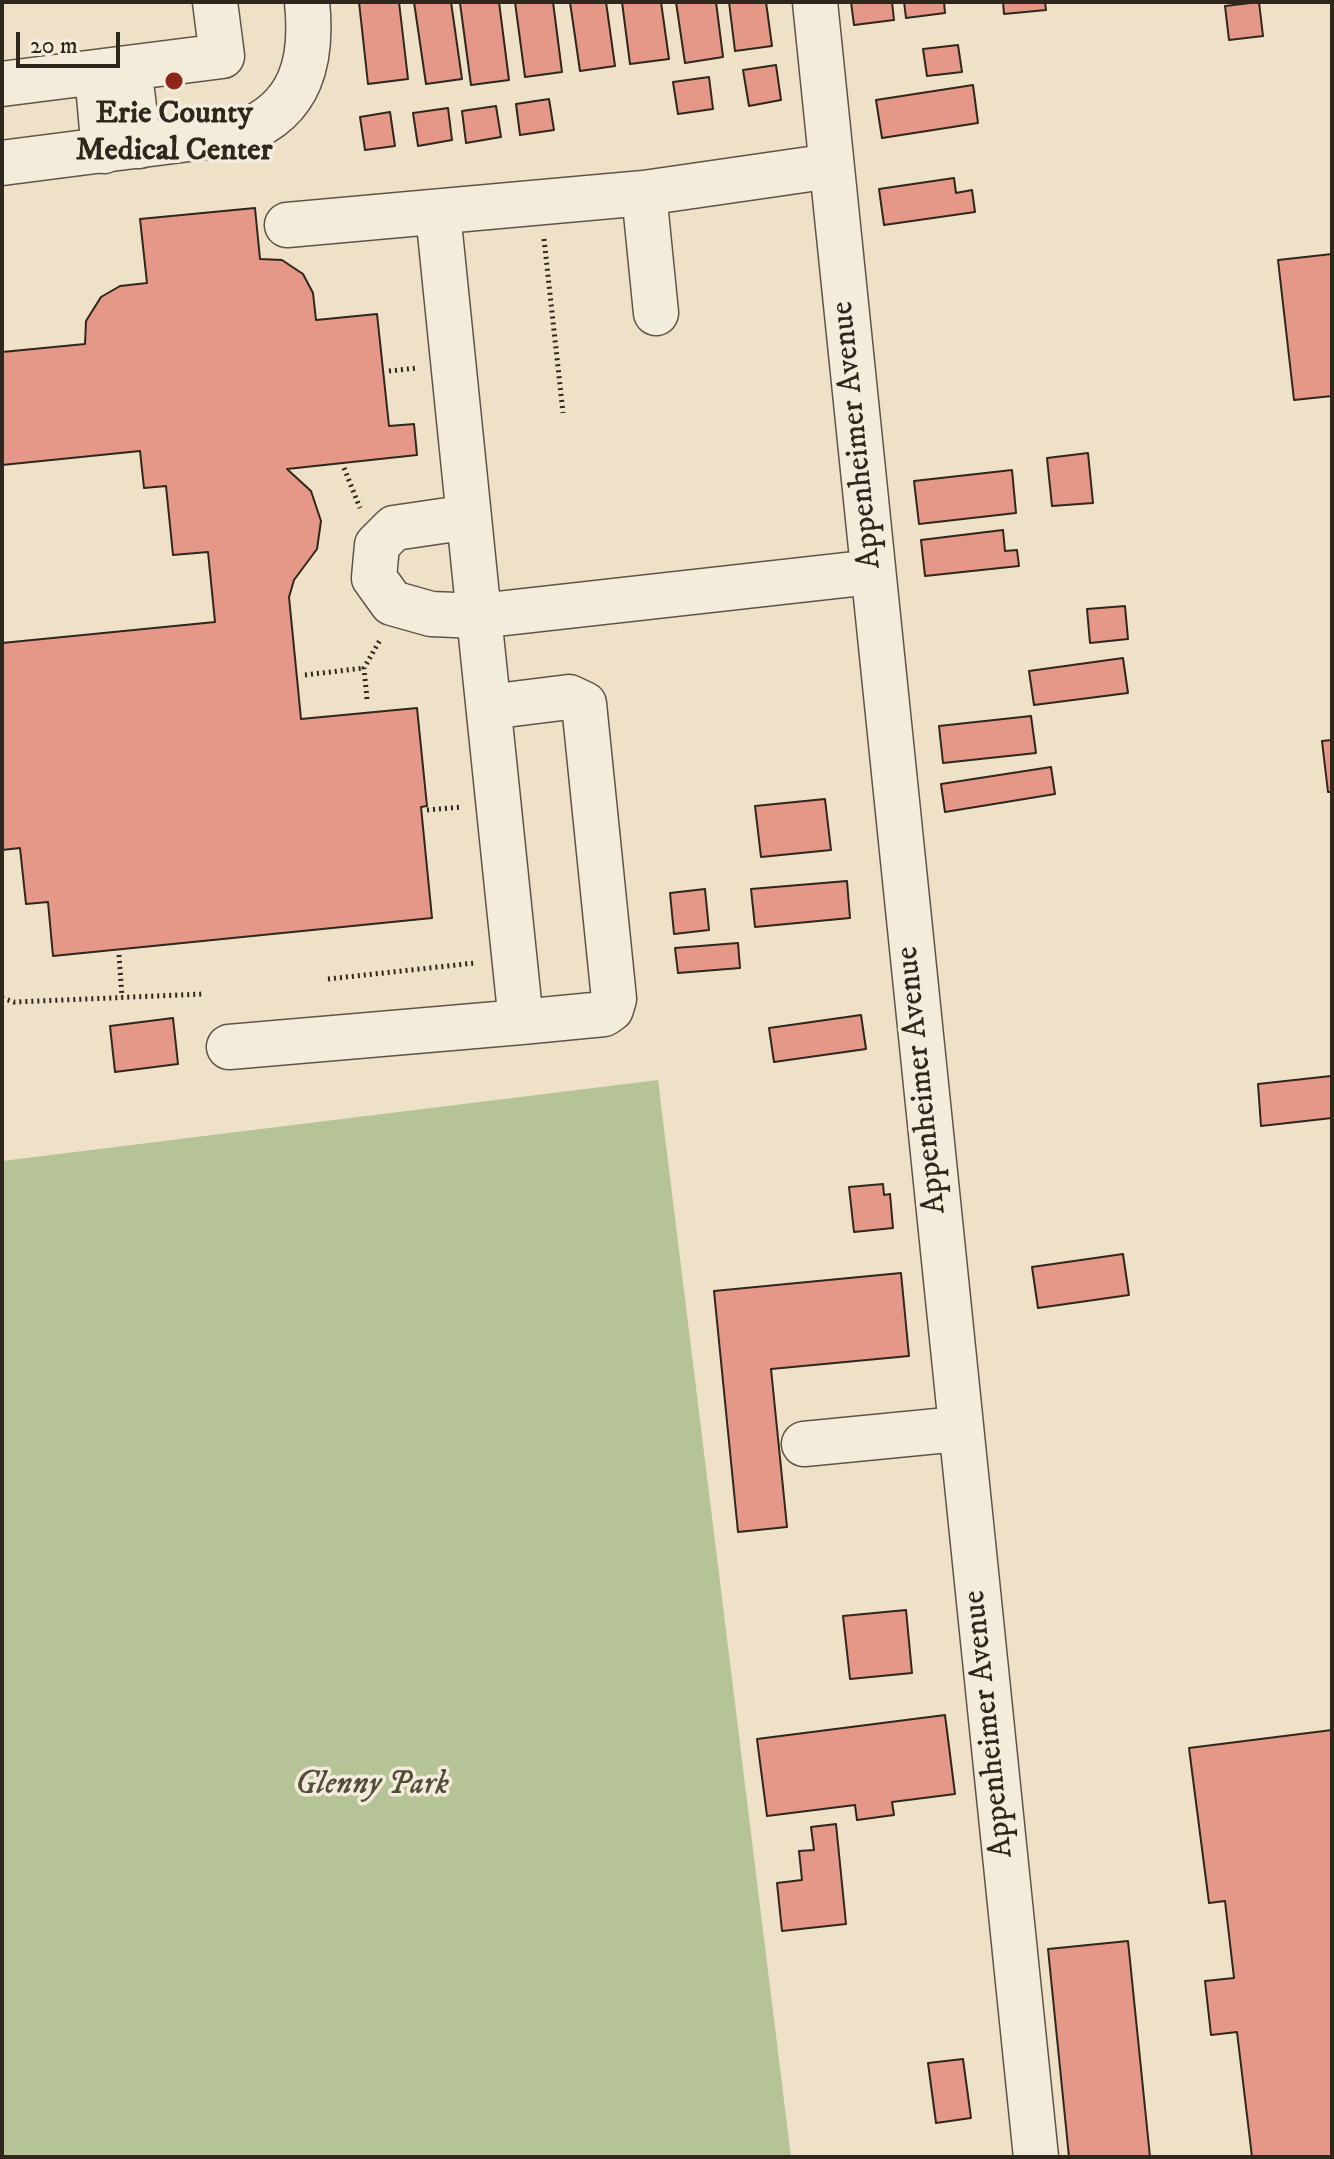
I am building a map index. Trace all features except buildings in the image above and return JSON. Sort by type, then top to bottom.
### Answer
[{"type":"street","points":[[2,84],[111,75],[222,56],[215,2]]},
{"type":"street","points":[[2,163],[243,132],[264,123],[279,111],[293,93],[309,52],[307,2]]},
{"type":"street","name":"Appenheimer Avenue","points":[[815,2],[958,1429],[1036,2157]]},
{"type":"street","points":[[111,75],[99,96],[122,148]]},
{"type":"street","points":[[287,225],[644,193],[831,166]]},
{"type":"street","points":[[644,193],[656,313]]},
{"type":"street","points":[[438,213],[521,1022]]},
{"type":"street","points":[[469,517],[394,528],[377,545],[374,578],[392,603],[431,614],[479,616],[872,572]]},
{"type":"street","points":[[229,1047],[604,1014],[611,1009],[614,999],[584,704],[569,697],[489,707]]},
{"type":"street","points":[[804,1444],[958,1429]]},
{"type":"path","points":[[540,203],[563,413]]},
{"type":"path","points":[[389,371],[430,367]]},
{"type":"path","points":[[344,468],[352,494],[369,517]]},
{"type":"path","points":[[367,699],[364,668],[383,635]]},
{"type":"path","points":[[305,675],[364,668]]},
{"type":"path","points":[[427,810],[475,805]]},
{"type":"path","points":[[119,955],[122,997]]},
{"type":"path","points":[[328,979],[490,962]]},
{"type":"path","points":[[2,998],[14,1002],[203,994]]},
{"type":"green space","name":"Glenny Park","points":[[658,1080],[791,2157],[2,2157],[2,1161]]},
{"type":"place","name":"Erie County Medical Center","points":[[174,81]]}]
